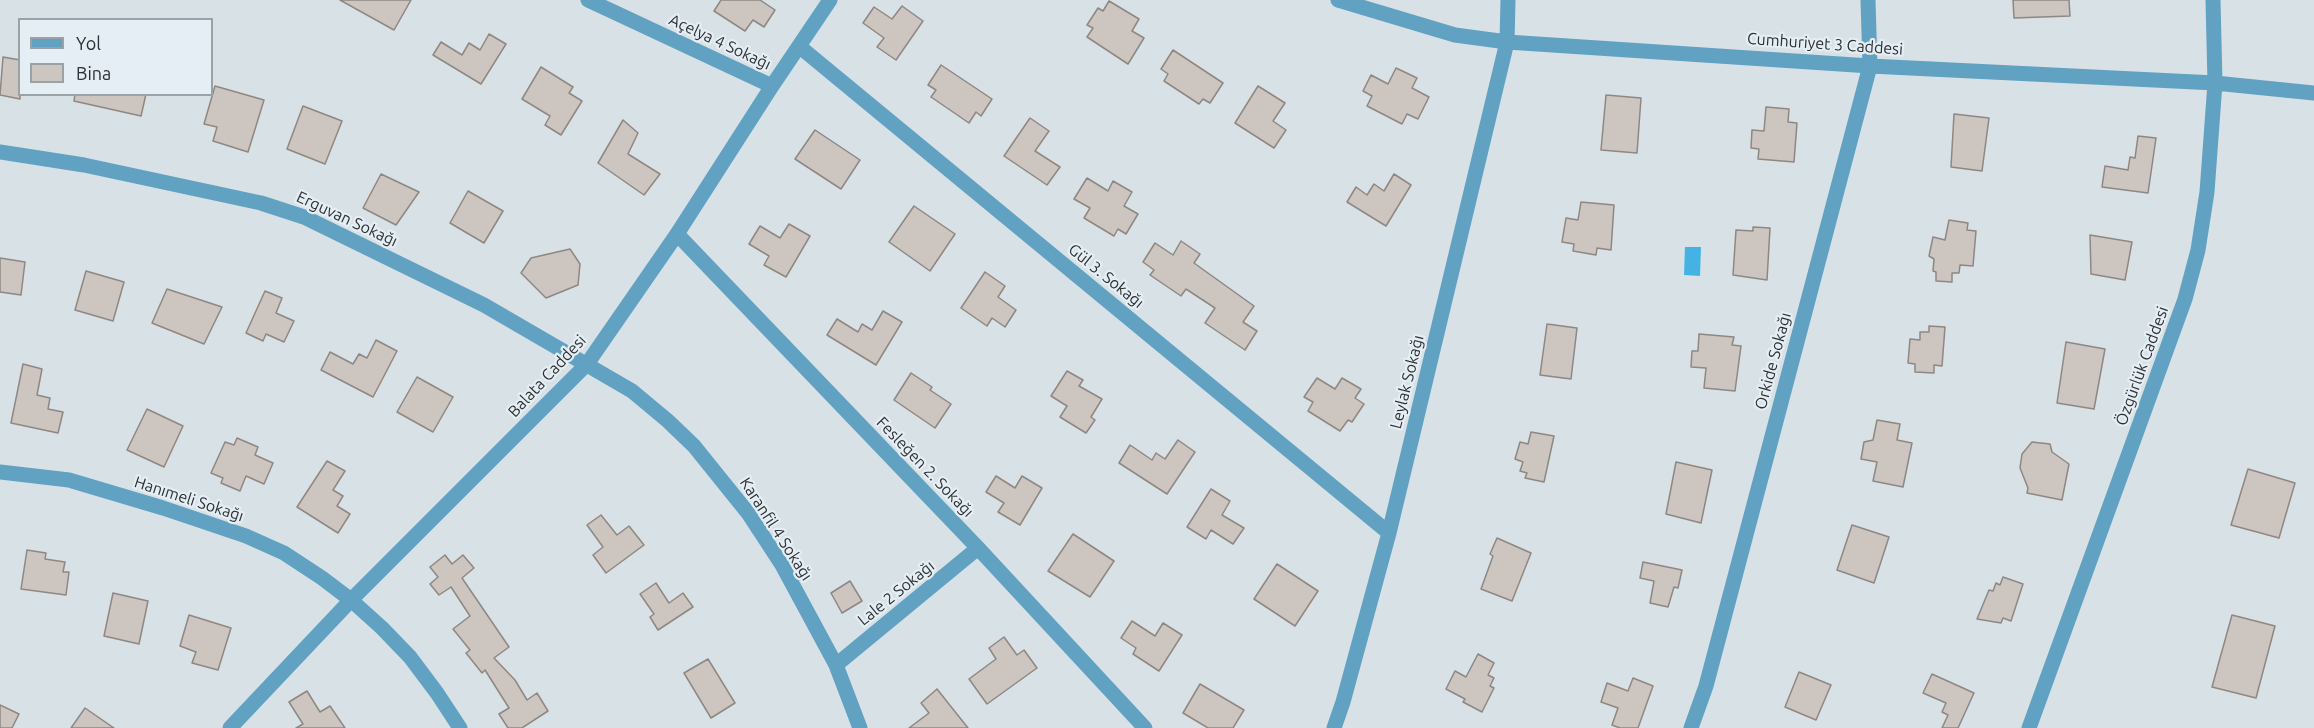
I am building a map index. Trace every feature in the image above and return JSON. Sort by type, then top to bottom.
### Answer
[{"type":"street","name":"Açelya 4 Sokağı","points":[[588,0],[772,86]]},
{"type":"street","name":"Balata Caddesi","points":[[230,728],[351,600],[587,364],[677,234],[830,0]]},
{"type":"street","name":"Cumhuriyet 3 Caddesi","points":[[1338,0],[1455,35],[1507,42],[1870,66],[2215,83],[2314,93]]},
{"type":"street","name":"Leylak Sokağı","points":[[1334,728],[1389,533],[1507,42],[1508,0]]},
{"type":"street","name":"Orkide Sokağı","points":[[1691,728],[1706,686],[1870,66],[1868,0]]},
{"type":"street","name":"Özgürlük Caddesi","points":[[2029,728],[2186,299],[2198,250],[2207,192],[2215,83],[2213,0]]},
{"type":"street","name":"Gül 3. Sokağı","points":[[800,47],[1389,533]]},
{"type":"street","name":"Erguvan Sokağı","points":[[0,152],[84,165],[283,209],[304,217],[484,305],[587,364]]},
{"type":"street","name":"Fesleğen 2. Sokağı","points":[[677,234],[978,548],[1145,728]]},
{"type":"street","name":"Karanfil 4 Sokağı","points":[[587,364],[632,391],[659,413],[694,446],[748,513],[782,565],[836,665],[860,728]]},
{"type":"street","name":"Hanımeli Sokağı","points":[[0,472],[69,480],[246,536],[284,554],[322,578],[382,628],[410,657],[460,728]]},
{"type":"street","name":"Lale 2 Sokağı","points":[[836,665],[978,548]]},
{"type":"water","points":[[1685,247],[1701,247],[1700,276],[1684,275]]},
{"type":"building","points":[[340,0],[411,0],[394,30]]},
{"type":"building","points":[[721,0],[760,0],[775,10],[764,27],[753,20],[745,31],[714,11]]},
{"type":"building","points":[[2013,0],[2069,0],[2070,16],[2014,18]]},
{"type":"building","points":[[1109,1],[1139,19],[1132,31],[1144,38],[1128,64],[1087,37],[1093,28],[1087,25],[1098,8],[1103,11]]},
{"type":"building","points":[[902,6],[923,21],[896,60],[877,47],[884,38],[863,23],[874,7],[892,19]]},
{"type":"building","points":[[489,34],[506,44],[481,84],[433,55],[441,42],[462,55],[469,43],[480,50]]},
{"type":"building","points":[[1173,50],[1223,83],[1210,103],[1203,99],[1199,104],[1164,81],[1168,74],[1161,69]]},
{"type":"building","points":[[3,57],[18,60],[18,96],[20,99],[0,95]]},
{"type":"building","points":[[941,65],[992,99],[981,116],[976,112],[969,123],[931,97],[936,90],[928,85]]},
{"type":"building","points":[[541,67],[573,87],[569,93],[582,101],[561,135],[545,125],[550,116],[522,99]]},
{"type":"building","points":[[1396,68],[1417,78],[1412,88],[1429,97],[1418,119],[1407,114],[1402,124],[1367,106],[1372,96],[1363,91],[1371,75],[1388,84]]},
{"type":"building","points":[[215,86],[264,100],[248,152],[213,141],[217,127],[204,124]]},
{"type":"building","points":[[1258,86],[1285,103],[1273,121],[1286,130],[1274,148],[1235,123]]},
{"type":"building","points":[[1606,95],[1641,98],[1637,153],[1601,150]]},
{"type":"building","points":[[75,96],[146,96],[141,116],[74,101]]},
{"type":"building","points":[[303,106],[342,121],[325,164],[287,149]]},
{"type":"building","points":[[1766,107],[1789,109],[1788,122],[1797,123],[1794,162],[1758,159],[1759,149],[1751,148],[1752,130],[1764,131]]},
{"type":"building","points":[[1954,114],[1989,118],[1982,171],[1951,167]]},
{"type":"building","points":[[1030,118],[1049,131],[1035,151],[1060,167],[1047,185],[1004,156]]},
{"type":"building","points":[[623,120],[638,133],[628,154],[660,174],[644,195],[598,163]]},
{"type":"building","points":[[815,130],[860,160],[841,189],[795,159]]},
{"type":"building","points":[[2138,136],[2156,138],[2148,193],[2102,187],[2105,166],[2128,170],[2130,157],[2135,158]]},
{"type":"building","points":[[381,174],[419,192],[396,225],[363,208]]},
{"type":"building","points":[[1394,174],[1411,185],[1386,226],[1347,202],[1356,187],[1367,195],[1374,184],[1384,191]]},
{"type":"building","points":[[1087,178],[1108,191],[1113,181],[1132,192],[1124,206],[1138,214],[1126,234],[1118,229],[1114,236],[1084,218],[1090,208],[1074,199]]},
{"type":"building","points":[[468,191],[503,211],[484,243],[450,223]]},
{"type":"building","points":[[1581,202],[1614,205],[1611,250],[1597,248],[1596,255],[1573,251],[1574,244],[1562,242],[1566,218],[1578,220]]},
{"type":"building","points":[[914,206],[955,234],[930,271],[889,242]]},
{"type":"building","points":[[1949,220],[1968,223],[1967,230],[1976,231],[1973,266],[1960,265],[1959,273],[1952,273],[1952,282],[1936,281],[1936,272],[1933,271],[1934,259],[1929,256],[1933,237],[1945,240]]},
{"type":"building","points":[[789,224],[810,236],[786,277],[764,265],[769,256],[749,244],[760,226],[780,238]]},
{"type":"building","points":[[1753,227],[1770,228],[1767,280],[1733,275],[1736,230],[1753,231]]},
{"type":"building","points":[[2090,235],[2132,242],[2125,280],[2091,274]]},
{"type":"building","points":[[1181,241],[1200,254],[1194,263],[1254,306],[1243,322],[1257,331],[1245,350],[1205,323],[1215,308],[1186,289],[1181,296],[1150,275],[1154,270],[1143,262],[1155,243],[1173,255]]},
{"type":"building","points":[[570,249],[580,264],[578,285],[546,298],[521,273],[531,258]]},
{"type":"building","points":[[0,258],[25,262],[21,295],[0,292]]},
{"type":"building","points":[[86,271],[124,282],[113,321],[75,310]]},
{"type":"building","points":[[985,272],[1005,286],[998,297],[1016,310],[1005,327],[992,318],[987,326],[961,308]]},
{"type":"building","points":[[167,289],[222,307],[204,344],[152,323]]},
{"type":"building","points":[[265,291],[282,298],[276,313],[294,321],[284,342],[266,334],[263,341],[246,333]]},
{"type":"building","points":[[883,311],[902,322],[876,365],[827,335],[837,319],[858,332],[862,324],[872,330]]},
{"type":"building","points":[[1547,324],[1577,328],[1571,379],[1540,375]]},
{"type":"building","points":[[1929,326],[1945,327],[1942,366],[1934,365],[1934,373],[1915,372],[1915,364],[1908,363],[1910,339],[1920,340],[1920,332],[1929,332]]},
{"type":"building","points":[[1699,334],[1734,337],[1732,345],[1741,346],[1735,391],[1704,388],[1706,368],[1691,367],[1692,351],[1698,351]]},
{"type":"building","points":[[376,340],[397,351],[373,397],[321,370],[330,352],[353,364],[359,354],[367,358]]},
{"type":"building","points":[[2066,342],[2105,349],[2094,409],[2057,403]]},
{"type":"building","points":[[23,364],[42,369],[37,395],[50,398],[48,409],[63,412],[58,433],[11,423]]},
{"type":"building","points":[[1067,371],[1083,380],[1079,386],[1102,399],[1091,417],[1095,420],[1086,433],[1060,417],[1067,406],[1051,396]]},
{"type":"building","points":[[911,373],[951,404],[935,428],[894,400]]},
{"type":"building","points":[[417,377],[453,397],[433,432],[397,412]]},
{"type":"building","points":[[1317,378],[1335,389],[1342,378],[1361,389],[1355,398],[1364,404],[1352,422],[1348,420],[1340,431],[1308,411],[1313,402],[1304,397]]},
{"type":"building","points":[[147,409],[183,426],[164,467],[127,450]]},
{"type":"building","points":[[1877,420],[1900,424],[1897,440],[1912,443],[1903,487],[1873,481],[1877,462],[1861,459],[1864,442],[1873,440]]},
{"type":"building","points":[[1531,432],[1554,436],[1544,482],[1525,478],[1527,473],[1520,471],[1523,462],[1515,459],[1520,442],[1528,444]]},
{"type":"building","points":[[237,438],[258,447],[255,455],[273,463],[264,484],[246,476],[240,491],[221,483],[223,478],[211,473],[225,442],[234,445]]},
{"type":"building","points":[[1178,440],[1195,452],[1167,494],[1119,463],[1130,445],[1152,460],[1156,453],[1165,459]]},
{"type":"building","points":[[2032,442],[2050,444],[2052,452],[2069,464],[2062,500],[2027,493],[2028,488],[2020,468],[2022,454]]},
{"type":"building","points":[[327,461],[345,471],[333,490],[343,496],[337,506],[350,514],[338,533],[297,507]]},
{"type":"building","points":[[1676,462],[1712,470],[1701,523],[1666,514]]},
{"type":"building","points":[[2248,469],[2295,483],[2279,538],[2231,525]]},
{"type":"building","points":[[996,476],[1015,488],[1022,476],[1042,488],[1020,525],[998,512],[1004,503],[986,492]]},
{"type":"building","points":[[1211,489],[1230,501],[1222,515],[1244,528],[1233,544],[1211,530],[1206,539],[1187,527]]},
{"type":"building","points":[[601,515],[617,535],[629,526],[644,545],[606,573],[593,555],[603,547],[587,525]]},
{"type":"building","points":[[1852,525],[1889,537],[1874,583],[1837,570]]},
{"type":"building","points":[[1073,534],[1114,561],[1090,597],[1048,571]]},
{"type":"building","points":[[1497,538],[1531,553],[1512,601],[1481,589],[1493,556],[1490,554]]},
{"type":"building","points":[[27,550],[46,553],[45,559],[65,562],[63,572],[69,572],[66,595],[21,589]]},
{"type":"building","points":[[445,555],[452,564],[463,555],[474,568],[462,578],[509,647],[494,658],[515,680],[527,700],[537,693],[548,711],[522,728],[508,728],[499,714],[509,708],[485,670],[482,673],[466,653],[470,650],[453,629],[470,616],[451,587],[439,595],[430,584],[438,577],[430,567]]},
{"type":"building","points":[[1643,562],[1682,570],[1678,588],[1674,587],[1668,607],[1650,603],[1654,581],[1640,578]]},
{"type":"building","points":[[1277,564],[1318,591],[1295,626],[1254,599]]},
{"type":"building","points":[[2003,577],[2023,584],[2011,621],[2003,618],[2001,623],[1977,619],[1989,590],[1993,591],[1996,583],[2000,585]]},
{"type":"building","points":[[850,581],[862,601],[842,613],[831,593]]},
{"type":"building","points":[[656,583],[669,603],[683,593],[693,607],[658,630],[650,617],[654,614],[640,594]]},
{"type":"building","points":[[113,593],[148,601],[139,644],[104,636]]},
{"type":"building","points":[[189,615],[231,628],[218,670],[192,663],[196,652],[180,646]]},
{"type":"building","points":[[2232,615],[2275,626],[2256,698],[2212,687]]},
{"type":"building","points":[[1132,621],[1155,636],[1163,623],[1182,635],[1159,671],[1133,654],[1136,648],[1121,638]]},
{"type":"building","points":[[1004,637],[1017,655],[1024,650],[1037,668],[987,704],[969,679],[996,659],[989,648]]},
{"type":"building","points":[[1478,654],[1494,663],[1488,675],[1494,678],[1490,686],[1494,688],[1482,712],[1463,702],[1465,699],[1446,689],[1455,671],[1466,677]]},
{"type":"building","points":[[708,659],[735,703],[711,718],[684,673]]},
{"type":"building","points":[[1799,672],[1831,685],[1816,720],[1785,707]]},
{"type":"building","points":[[1932,674],[1974,693],[1958,728],[1942,728],[1948,715],[1942,712],[1946,703],[1923,693]]},
{"type":"building","points":[[1633,678],[1653,686],[1638,728],[1620,728],[1612,725],[1618,708],[1601,702],[1607,683],[1628,691]]},
{"type":"building","points":[[1200,684],[1244,710],[1233,728],[1208,728],[1183,713]]},
{"type":"building","points":[[937,689],[968,728],[909,728],[929,713],[921,703]]},
{"type":"building","points":[[307,691],[320,712],[330,706],[345,728],[296,728],[303,724],[289,702]]},
{"type":"building","points":[[0,705],[19,714],[12,728],[0,728]]},
{"type":"building","points":[[85,708],[114,728],[71,728]]}]
